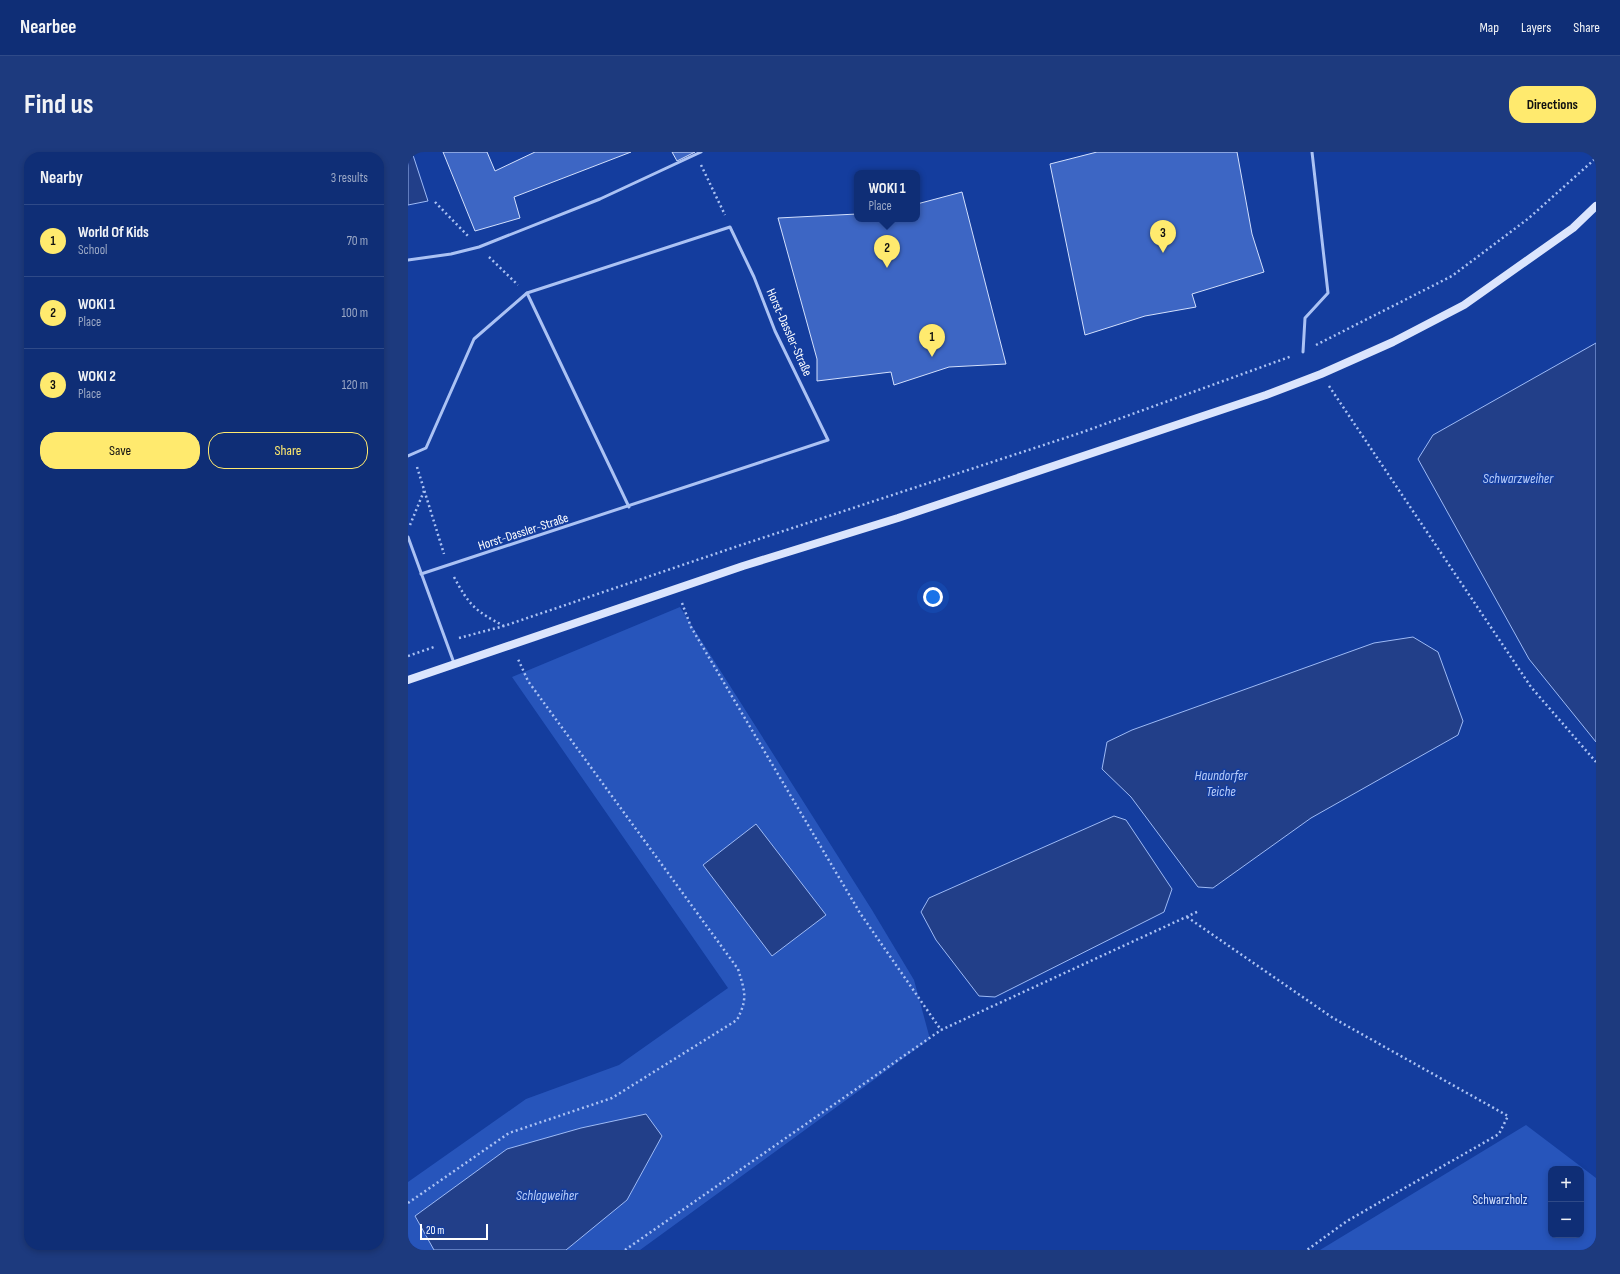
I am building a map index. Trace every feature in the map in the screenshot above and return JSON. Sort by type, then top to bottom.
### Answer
[{"type":"street","points":[[408,680],[677,590],[744,566],[898,518],[1266,395],[1320,374],[1392,342],[1464,305],[1573,228],[1596,206]]},
{"type":"lane","points":[[408,260],[451,254],[479,248],[600,199],[701,152]]},
{"type":"lane","points":[[1303,352],[1305,318],[1328,293],[1312,152]]},
{"type":"lane","points":[[408,456],[426,448],[474,339],[527,293],[730,227]]},
{"type":"lane","name":"Horst-Dassler-Straße","points":[[421,574],[828,440],[776,331],[754,277],[730,227]]},
{"type":"lane","points":[[527,293],[629,506]]},
{"type":"lane","points":[[408,537],[454,664]]},
{"type":"path","points":[[696,155],[730,227]]},
{"type":"path","points":[[408,656],[445,642],[504,626],[746,543],[1080,433],[1303,352],[1452,276],[1529,218],[1596,158]]},
{"type":"path","points":[[1320,374],[1531,687],[1596,762]]},
{"type":"path","points":[[412,454],[448,566],[466,599],[480,614],[504,626]]},
{"type":"path","points":[[408,529],[424,490]]},
{"type":"path","points":[[677,590],[691,627],[860,913],[941,1030]]},
{"type":"path","points":[[408,1203],[509,1133],[612,1098],[737,1020],[744,1006],[745,991],[738,969],[528,681],[512,645]]},
{"type":"path","points":[[625,1250],[941,1030],[1199,911]]},
{"type":"path","points":[[1186,917],[1333,1018],[1508,1116],[1499,1134],[1347,1221],[1307,1250]]},
{"type":"green space","points":[[680,607],[872,910],[914,980],[930,1039],[640,1250],[408,1250],[408,1182],[526,1099],[619,1065],[728,988],[512,677]]},
{"type":"green space","name":"Schwarzholz","points":[[1526,1125],[1580,1166],[1548,1166],[1548,1238],[1584,1238],[1584,1169],[1596,1178],[1596,1250],[1320,1250]]},
{"type":"water","points":[[408,152],[412,152],[428,201],[408,205]]},
{"type":"water","name":"Schwarzweiher","points":[[1596,343],[1596,742],[1529,659],[1418,459],[1433,435]]},
{"type":"water","name":"Haundorfer Teiche","points":[[1413,637],[1438,652],[1463,721],[1458,735],[1311,818],[1213,888],[1198,887],[1131,797],[1102,769],[1107,742],[1132,730],[1374,643]]},
{"type":"water","points":[[1114,816],[1126,820],[1172,889],[1164,912],[995,997],[979,996],[936,940],[921,912],[929,898]]},
{"type":"water","points":[[756,824],[826,915],[772,956],[703,865]]},
{"type":"water","name":"Schlagweiher","points":[[646,1114],[662,1136],[627,1200],[566,1250],[434,1250],[415,1216],[507,1149],[581,1128]]},
{"type":"building","points":[[443,152],[487,152],[495,171],[535,152],[631,152],[514,197],[520,218],[475,231]]},
{"type":"building","points":[[672,152],[695,152],[677,161]]},
{"type":"building","points":[[1097,152],[1237,152],[1252,234],[1264,272],[1192,294],[1196,307],[1145,316],[1085,335],[1050,164]]},
{"type":"building","points":[[962,192],[1006,364],[949,367],[894,385],[891,372],[817,381],[817,359],[778,218],[854,214],[854,222],[920,222],[920,203]]},
{"type":"place","name":"WOKI 2","points":[[1163,253]]},
{"type":"place","name":"WOKI 1","points":[[887,268]]},
{"type":"place","name":"World Of Kids","points":[[932,357]]}]
